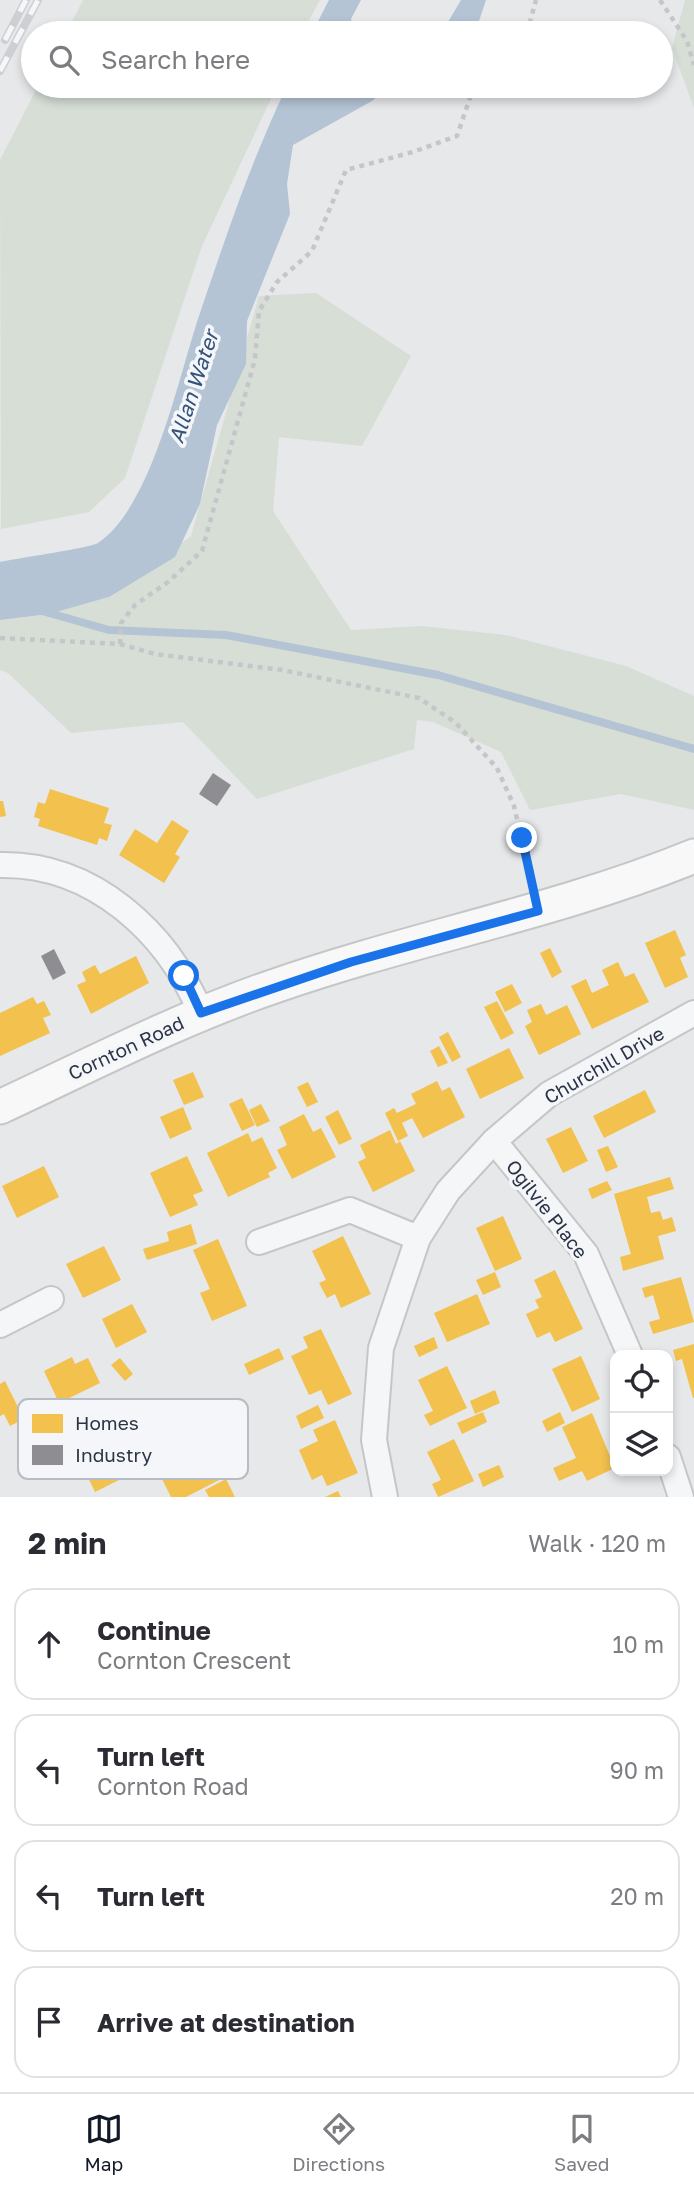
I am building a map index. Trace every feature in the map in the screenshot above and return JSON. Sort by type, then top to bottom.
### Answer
[{"type":"main road","name":"Cornton Road","points":[[0,1107],[201,1013],[351,962],[538,911],[630,882],[694,856]]},
{"type":"street","points":[[0,865],[18,864],[83,883],[116,901],[144,924],[166,951],[184,976],[201,1013]]},
{"type":"street","name":"Churchill Drive","points":[[385,1497],[374,1440],[380,1348],[418,1238],[448,1191],[494,1142],[549,1094],[694,1013]]},
{"type":"street","name":"Ogilvie Place","points":[[494,1142],[586,1254],[628,1350]]},
{"type":"street","points":[[260,1242],[350,1210],[418,1238]]},
{"type":"street","points":[[0,1325],[51,1299]]},
{"type":"street","points":[[673,1472],[681,1497]]},
{"type":"path","points":[[530,21],[536,0]]},
{"type":"path","points":[[660,0],[687,41],[694,65]]},
{"type":"path","points":[[120,643],[121,623],[135,605],[168,582],[202,551],[255,359],[259,312],[277,282],[312,251],[346,170],[413,152],[457,136],[470,98]]},
{"type":"path","points":[[0,638],[120,643],[155,654],[282,670],[419,698],[456,723],[497,768],[514,806],[538,911]]},
{"type":"shaded area","points":[[83,0],[320,0],[309,21],[72,21]]},
{"type":"shaded area","points":[[685,0],[694,0],[694,108],[673,51]]},
{"type":"shaded area","points":[[32,98],[271,98],[202,246],[125,478],[89,512],[1,529],[0,160]]},
{"type":"shaded area","points":[[316,293],[411,356],[362,446],[279,437],[273,511],[351,630],[422,626],[506,635],[626,666],[694,696],[694,810],[621,794],[530,810],[501,752],[433,722],[417,720],[414,749],[257,799],[183,722],[71,733],[8,673],[0,670],[0,620],[49,614],[109,597],[191,536],[259,296]]},
{"type":"water","points":[[329,0],[361,0],[351,21],[318,21]]},
{"type":"water","points":[[461,0],[486,0],[479,21],[449,21]]},
{"type":"water","name":"Allan Water","points":[[282,98],[375,98],[293,145],[287,184],[290,214],[247,321],[246,364],[217,425],[200,504],[175,557],[109,597],[49,614],[0,620],[0,562],[98,543],[117,525],[134,500],[162,437],[200,313],[262,141]]},
{"type":"building: Homes","points":[[50,789],[109,808],[104,823],[112,825],[107,841],[99,838],[97,845],[38,826],[40,819],[34,817],[38,802],[45,804]]},
{"type":"building: Homes","points":[[0,801],[3,801],[6,816],[0,817]]},
{"type":"building: Homes","points":[[172,820],[189,831],[175,854],[180,857],[164,883],[119,855],[135,829],[157,843]]},
{"type":"building: Homes","points":[[675,930],[686,955],[680,958],[688,977],[665,988],[645,943]]},
{"type":"building: Homes","points":[[550,948],[562,972],[552,978],[540,953]]},
{"type":"building: Homes","points":[[136,956],[149,983],[91,1014],[77,985],[86,981],[82,972],[95,965],[100,974]]},
{"type":"building: Homes","points":[[618,962],[625,977],[634,973],[649,1002],[592,1029],[571,986],[586,979],[592,993],[609,985],[602,970]]},
{"type":"building: Homes","points":[[512,984],[522,1003],[505,1012],[495,992]]},
{"type":"building: Homes","points":[[33,997],[37,1004],[44,1001],[51,1015],[43,1018],[50,1033],[0,1056],[0,1013]]},
{"type":"building: Homes","points":[[497,1001],[514,1033],[501,1040],[484,1007]]},
{"type":"building: Homes","points":[[541,1004],[546,1015],[567,1005],[581,1034],[539,1055],[525,1026],[532,1022],[527,1010]]},
{"type":"building: Homes","points":[[448,1032],[461,1057],[452,1062],[439,1037]]},
{"type":"building: Homes","points":[[439,1046],[448,1063],[438,1067],[430,1051]]},
{"type":"building: Homes","points":[[509,1048],[524,1078],[480,1099],[466,1069]]},
{"type":"building: Homes","points":[[193,1072],[204,1097],[184,1105],[173,1080]]},
{"type":"building: Homes","points":[[437,1081],[442,1091],[450,1087],[465,1117],[423,1138],[412,1118],[402,1123],[408,1136],[398,1141],[385,1113],[394,1108],[397,1113],[416,1104],[411,1094]]},
{"type":"building: Homes","points":[[308,1082],[318,1102],[307,1107],[297,1087]]},
{"type":"building: Homes","points":[[645,1090],[656,1112],[604,1138],[593,1116]]},
{"type":"building: Homes","points":[[242,1098],[255,1125],[242,1131],[229,1104]]},
{"type":"building: Homes","points":[[261,1104],[270,1121],[257,1127],[249,1110]]},
{"type":"building: Homes","points":[[183,1107],[192,1129],[170,1139],[160,1117]]},
{"type":"building: Homes","points":[[338,1110],[352,1139],[339,1145],[325,1117]]},
{"type":"building: Homes","points":[[304,1114],[313,1132],[321,1128],[336,1157],[292,1179],[277,1150],[287,1145],[279,1127]]},
{"type":"building: Homes","points":[[571,1127],[588,1161],[563,1173],[546,1139]]},
{"type":"building: Homes","points":[[390,1130],[396,1144],[400,1141],[415,1171],[373,1192],[358,1162],[366,1158],[360,1145]]},
{"type":"building: Homes","points":[[248,1133],[252,1142],[262,1137],[277,1168],[268,1173],[270,1177],[228,1197],[207,1153]]},
{"type":"building: Homes","points":[[608,1146],[618,1167],[606,1172],[597,1150]]},
{"type":"building: Homes","points":[[187,1156],[203,1191],[193,1195],[198,1205],[170,1217],[150,1173]]},
{"type":"building: Homes","points":[[44,1166],[59,1197],[17,1218],[2,1186]]},
{"type":"building: Homes","points":[[670,1177],[674,1189],[647,1197],[651,1213],[660,1211],[663,1220],[672,1217],[676,1231],[658,1236],[664,1259],[623,1271],[620,1257],[631,1254],[614,1194]]},
{"type":"building: Homes","points":[[607,1181],[612,1190],[592,1199],[588,1189]]},
{"type":"building: Homes","points":[[503,1216],[522,1259],[495,1271],[476,1228]]},
{"type":"building: Homes","points":[[191,1224],[197,1244],[147,1260],[143,1249],[169,1241],[167,1232]]},
{"type":"building: Homes","points":[[343,1236],[371,1294],[341,1308],[335,1294],[327,1298],[319,1283],[326,1280],[312,1251]]},
{"type":"building: Homes","points":[[218,1239],[247,1306],[212,1321],[200,1293],[210,1289],[193,1250]]},
{"type":"building: Homes","points":[[104,1246],[121,1280],[83,1298],[66,1264]]},
{"type":"building: Homes","points":[[555,1270],[583,1329],[555,1342],[550,1332],[537,1338],[526,1314],[539,1308],[535,1300],[542,1297],[534,1280]]},
{"type":"building: Homes","points":[[495,1272],[501,1287],[483,1295],[476,1280]]},
{"type":"building: Homes","points":[[681,1277],[694,1322],[653,1334],[649,1322],[660,1319],[653,1295],[645,1298],[642,1288]]},
{"type":"building: Homes","points":[[477,1294],[490,1324],[447,1342],[434,1313]]},
{"type":"building: Homes","points":[[132,1304],[147,1332],[116,1348],[102,1319]]},
{"type":"building: Homes","points":[[321,1329],[352,1394],[328,1405],[321,1390],[309,1395],[291,1356],[308,1348],[303,1337]]},
{"type":"building: Homes","points":[[434,1337],[438,1348],[419,1357],[414,1346]]},
{"type":"building: Homes","points":[[694,1344],[694,1398],[682,1359],[676,1361],[673,1350]]},
{"type":"building: Homes","points":[[279,1348],[284,1359],[249,1375],[244,1364]]},
{"type":"building: Homes","points":[[581,1356],[600,1399],[572,1412],[552,1369]]},
{"type":"building: Homes","points":[[72,1357],[75,1364],[88,1358],[100,1383],[67,1399],[57,1399],[44,1371]]},
{"type":"building: Homes","points":[[120,1358],[133,1374],[125,1381],[111,1365]]},
{"type":"building: Homes","points":[[447,1366],[467,1408],[430,1426],[424,1415],[433,1411],[418,1380]]},
{"type":"building: Homes","points":[[5,1381],[18,1407],[18,1422],[10,1426],[4,1414],[0,1416],[0,1384]]},
{"type":"building: Homes","points":[[495,1390],[500,1403],[475,1414],[470,1401]]},
{"type":"building: Homes","points":[[318,1405],[324,1418],[301,1429],[296,1416]]},
{"type":"building: Homes","points":[[483,1412],[487,1422],[462,1434],[457,1423]]},
{"type":"building: Homes","points":[[560,1412],[565,1423],[547,1432],[542,1421]]},
{"type":"building: Homes","points":[[592,1413],[610,1456],[610,1470],[587,1481],[582,1471],[559,1481],[553,1468],[576,1458],[562,1427]]},
{"type":"building: Homes","points":[[335,1420],[358,1473],[327,1486],[322,1475],[312,1480],[299,1450],[318,1441],[313,1430]]},
{"type":"building: Homes","points":[[454,1439],[474,1481],[438,1497],[432,1484],[441,1480],[427,1452]]},
{"type":"building: Homes","points":[[499,1465],[504,1477],[483,1487],[478,1474]]},
{"type":"building: Homes","points":[[89,1479],[121,1479],[95,1492]]},
{"type":"building: Homes","points":[[162,1479],[221,1479],[186,1497],[171,1497]]},
{"type":"building: Homes","points":[[226,1479],[235,1497],[209,1497],[205,1490]]},
{"type":"building: Homes","points":[[338,1491],[341,1497],[325,1497]]},
{"type":"building: Industry","points":[[213,773],[231,785],[217,806],[199,794]]},
{"type":"building: Industry","points":[[54,949],[66,973],[53,980],[41,956]]},
{"type":"waterway","points":[[42,611],[109,630],[226,635],[438,675],[694,749]]},
{"type":"railway","points":[[5,40],[26,0]]},
{"type":"railway","points":[[27,21],[38,0]]},
{"type":"railway","points":[[0,71],[21,32]]},
{"type":"route","points":[[184,976],[201,1013],[351,962],[538,911],[522,838]]}]
